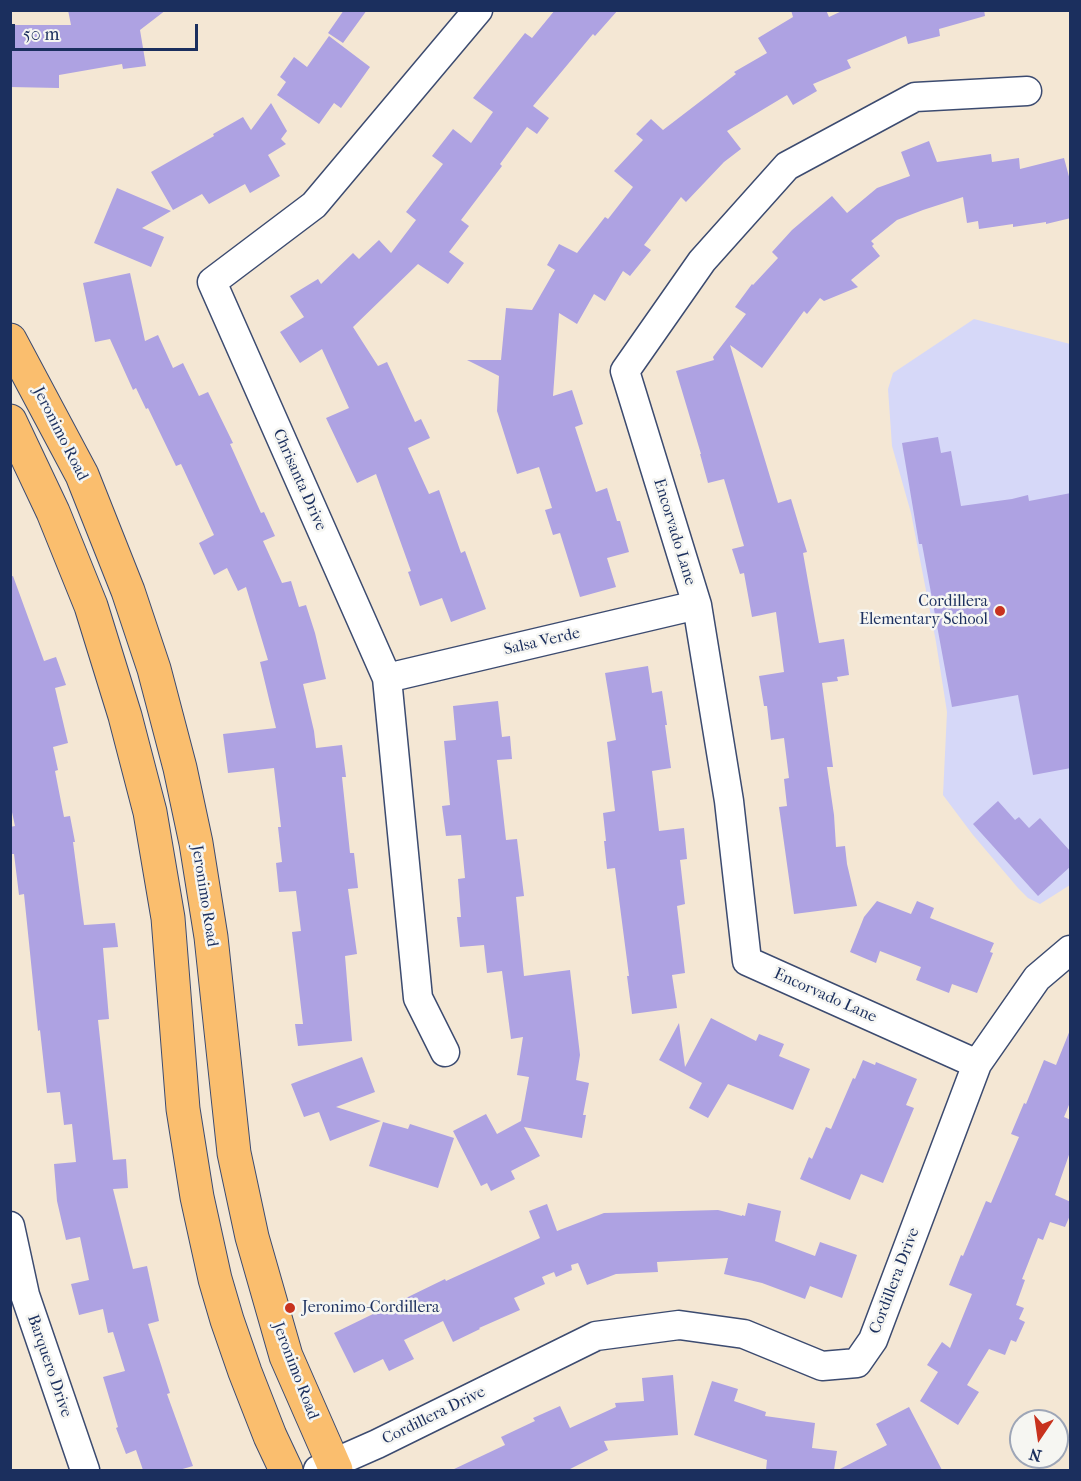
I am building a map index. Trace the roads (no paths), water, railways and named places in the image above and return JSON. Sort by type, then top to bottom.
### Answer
[{"type":"main road","name":"Jeronimo Road","points":[[10,340],[82,475],[128,591],[154,669],[180,768],[196,843],[211,937],[234,1153],[252,1237],[286,1356],[329,1468]]},
{"type":"main road","points":[[10,422],[53,512],[92,606],[125,716],[150,812],[168,918],[183,1109],[196,1197],[227,1320],[249,1383],[286,1470]]},
{"type":"street","name":"Chrisanta Drive","points":[[445,1052],[418,998],[387,678],[212,282],[314,205],[478,10]]},
{"type":"street","name":"Encorvado Lane","points":[[976,1064],[747,961],[729,801],[697,605],[625,371],[702,261],[787,166],[915,97],[1027,91]]},
{"type":"street","name":"Salsa Verde","points":[[387,678],[697,605]]},
{"type":"street","name":"Cordillera Drive","points":[[329,1468],[596,1336],[679,1324],[744,1334],[822,1366],[857,1363],[873,1340],[976,1064],[1037,978],[1071,950]]},
{"type":"street","name":"Barquero Drive","points":[[10,1226],[18,1297],[85,1470]]},
{"type":"place","name":"Cordillera Elementary School","points":[[1000,611]]},
{"type":"place","name":"Jeronimo-Cordillera","points":[[290,1308]]}]
